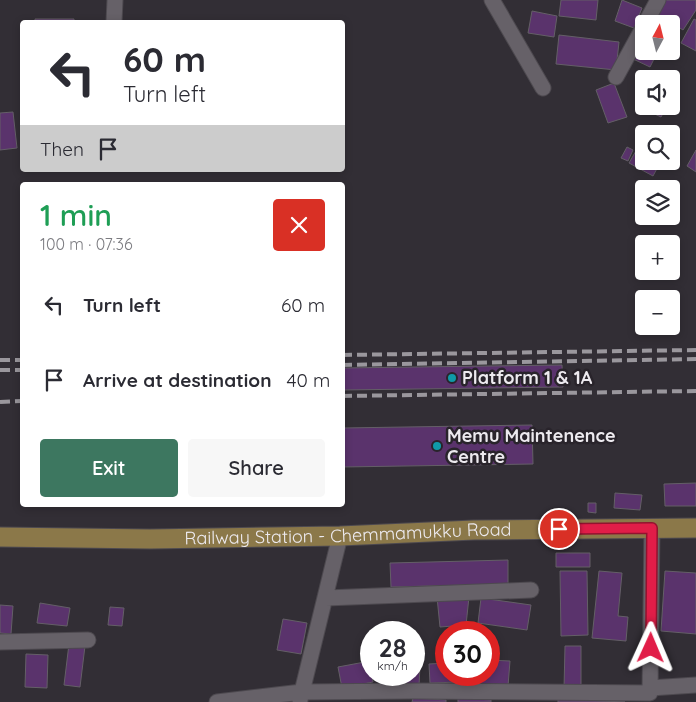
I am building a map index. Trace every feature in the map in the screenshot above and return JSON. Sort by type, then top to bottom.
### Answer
[{"type":"main road","name":"Railway Station - Chemmamukku Road","points":[[0,537],[150,539],[340,536],[474,530],[696,528]]},
{"type":"street","points":[[114,20],[115,0]]},
{"type":"street","points":[[492,0],[543,88]]},
{"type":"street","points":[[650,15],[658,0]]},
{"type":"street","points":[[616,77],[635,42]]},
{"type":"street","points":[[221,701],[423,692],[650,694],[652,528]]},
{"type":"street","points":[[301,697],[340,536]]},
{"type":"street","points":[[326,598],[531,590]]},
{"type":"street","points":[[0,642],[88,640]]},
{"type":"street","points":[[650,688],[696,685]]},
{"type":"building","points":[[561,0],[598,0],[596,20],[559,16]]},
{"type":"building","points":[[622,0],[642,8],[639,15],[635,15],[634,28],[615,21]]},
{"type":"building","points":[[661,0],[696,0],[696,10],[683,30],[680,28],[680,15],[659,15],[653,11]]},
{"type":"building","points":[[532,11],[557,16],[554,37],[528,33]]},
{"type":"building","points":[[35,19],[74,19],[74,20]]},
{"type":"building","points":[[694,19],[696,20],[696,51],[681,43]]},
{"type":"building","points":[[559,35],[619,42],[616,70],[556,64]]},
{"type":"building","points":[[635,51],[635,60],[631,58]]},
{"type":"building","points":[[635,60],[654,60],[650,67]]},
{"type":"building","points":[[614,83],[627,117],[608,123],[596,90]]},
{"type":"building","points":[[13,112],[17,148],[0,150],[0,113]]},
{"type":"building","points":[[627,147],[633,150],[628,161],[621,158]]},
{"type":"building","points":[[696,150],[696,172],[687,166]]},
{"type":"building","points":[[635,153],[635,166],[629,163]]},
{"type":"building","points":[[642,170],[656,170],[653,176]]},
{"type":"building","name":"Platform 1 & 1A","points":[[562,365],[563,387],[345,390],[345,368]]},
{"type":"building","name":"Memu Maintenence Centre","points":[[532,425],[533,464],[345,467],[345,428]]},
{"type":"building","points":[[696,483],[696,506],[665,506],[664,484]]},
{"type":"building","points":[[615,493],[642,495],[640,510],[614,508]]},
{"type":"building","points":[[588,503],[596,503],[596,513],[588,512]]},
{"type":"building","points":[[556,553],[590,553],[590,567],[556,567]]},
{"type":"building","points":[[508,560],[508,584],[391,587],[390,563]]},
{"type":"building","points":[[560,571],[587,571],[588,635],[561,636]]},
{"type":"building","points":[[599,571],[622,573],[618,616],[628,617],[626,641],[592,638]]},
{"type":"building","points":[[665,571],[696,573],[696,634],[661,631]]},
{"type":"building","points":[[437,597],[469,597],[466,621],[439,621]]},
{"type":"building","points":[[481,598],[531,605],[527,630],[500,626],[500,621],[478,621]]},
{"type":"building","points":[[40,603],[70,608],[67,626],[37,623]]},
{"type":"building","points":[[0,605],[13,606],[11,634],[0,633]]},
{"type":"building","points":[[110,607],[124,608],[122,626],[108,625]]},
{"type":"building","points":[[283,619],[307,623],[301,654],[277,650]]},
{"type":"building","points":[[69,644],[85,646],[80,687],[64,685]]},
{"type":"building","points":[[565,646],[581,646],[581,689],[564,689]]},
{"type":"building","points":[[26,654],[48,655],[47,688],[25,687]]},
{"type":"building","points":[[500,661],[510,661],[508,686],[500,686]]},
{"type":"building","points":[[360,663],[360,685],[342,688],[338,667]]},
{"type":"building","points":[[429,664],[435,664],[435,683],[430,683]]},
{"type":"building","points":[[413,698],[446,700],[446,702],[412,702]]},
{"type":"building","points":[[458,698],[491,700],[491,702],[458,702]]},
{"type":"building","points":[[558,699],[625,702],[558,702]]},
{"type":"railway","points":[[345,355],[696,350]]},
{"type":"railway","points":[[345,365],[696,359]]},
{"type":"railway","points":[[0,360],[20,360]]},
{"type":"railway","points":[[0,370],[20,370]]},
{"type":"railway","points":[[345,396],[696,391]]},
{"type":"railway","points":[[0,402],[20,401]]},
{"type":"place","name":"Platform 1 & 1A","points":[[452,378]]},
{"type":"place","name":"Memu Maintenence Centre","points":[[437,446]]},
{"type":"route","points":[[559,529],[652,528],[651,648]]}]
